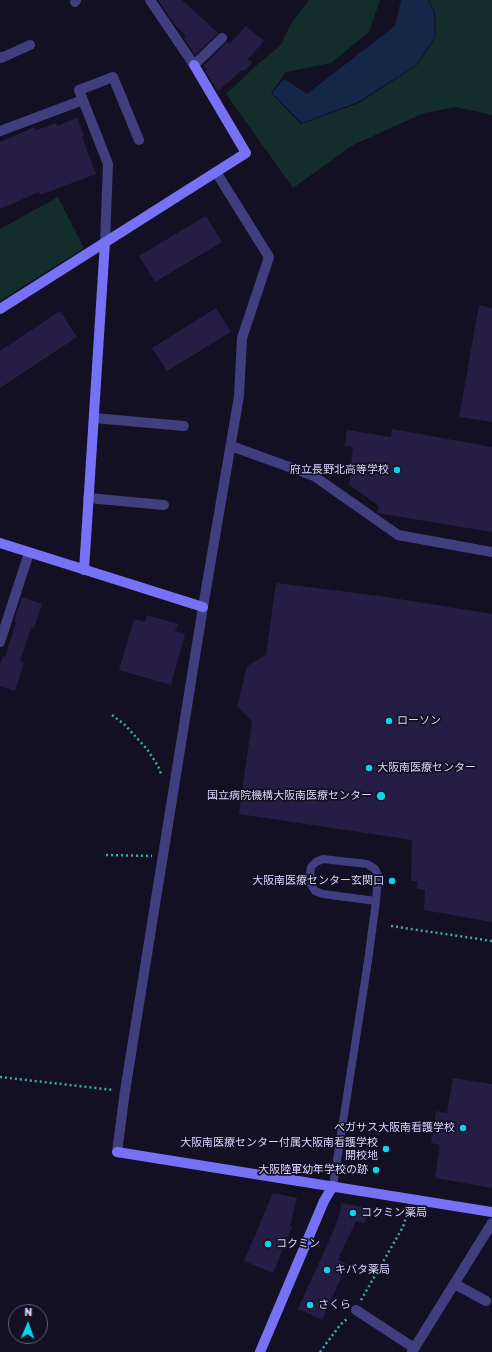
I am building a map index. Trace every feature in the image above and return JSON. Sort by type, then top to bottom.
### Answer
[{"type":"street","points":[[0,309],[246,153],[194,65],[150,0]]},
{"type":"street","points":[[194,65],[222,38]]},
{"type":"street","points":[[0,57],[1,58],[30,44]]},
{"type":"street","points":[[84,570],[105,242],[108,164],[79,90],[113,77],[139,140]]},
{"type":"street","points":[[0,131],[83,100]]},
{"type":"street","points":[[216,172],[269,257],[242,338],[239,396],[203,606],[125,1091],[117,1152],[492,1212]]},
{"type":"street","points":[[94,418],[184,426]]},
{"type":"street","points":[[231,446],[314,476],[398,536],[492,552]]},
{"type":"street","points":[[88,498],[164,505]]},
{"type":"street","points":[[0,543],[203,606]]},
{"type":"street","points":[[0,642],[29,553]]},
{"type":"street","points":[[260,1352],[324,1201],[333,1186]]},
{"type":"street","points":[[356,1310],[413,1350],[492,1223]]},
{"type":"street","points":[[455,1284],[486,1301]]},
{"type":"lane","points":[[333,1186],[368,961],[376,901],[378,875],[374,869],[367,864],[324,859],[316,862],[311,867],[308,881],[315,891],[323,894],[376,901]]},
{"type":"path","points":[[112,715],[124,724],[147,749],[173,794]]},
{"type":"path","points":[[106,856],[163,856]]},
{"type":"path","points":[[391,926],[492,941]]},
{"type":"path","points":[[0,1077],[125,1091]]},
{"type":"path","points":[[320,1352],[340,1325],[356,1310],[403,1227],[409,1208]]},
{"type":"green space","points":[[309,0],[380,0],[369,32],[331,63],[286,72],[271,93],[301,124],[359,103],[417,65],[436,37],[435,13],[429,0],[492,0],[492,115],[456,107],[424,113],[353,145],[293,188],[226,94],[281,45],[290,25]]},
{"type":"green space","points":[[58,197],[84,248],[0,301],[0,229]]},
{"type":"water","points":[[401,0],[428,0],[434,13],[435,37],[416,65],[358,102],[302,123],[272,93],[284,79],[307,94],[395,26]]},
{"type":"building","points":[[158,0],[182,0],[218,33],[195,55],[184,38],[186,36],[174,24]]},
{"type":"building","points":[[246,26],[264,41],[248,59],[252,63],[218,91],[205,71],[207,69],[203,66],[227,42],[229,44]]},
{"type":"building","points":[[77,118],[84,136],[82,137],[96,174],[40,195],[39,192],[0,209],[0,142],[35,127],[36,130],[56,123],[57,126]]},
{"type":"building","points":[[206,216],[222,242],[155,282],[139,256]]},
{"type":"building","points":[[479,305],[492,308],[492,422],[459,417]]},
{"type":"building","points":[[216,308],[231,332],[167,371],[152,348]]},
{"type":"building","points":[[60,311],[77,337],[0,388],[0,351]]},
{"type":"building","points":[[392,429],[492,447],[492,532],[377,513],[379,506],[349,485],[353,447],[345,446],[347,430],[391,437]]},
{"type":"building","name":"大阪南医療センター","points":[[276,583],[387,597],[492,614],[492,922],[424,910],[425,890],[417,889],[418,881],[411,881],[412,840],[239,814],[252,721],[237,707],[247,666],[266,655]]},
{"type":"building","points":[[22,597],[42,604],[34,629],[31,628],[20,661],[24,663],[15,691],[0,686],[0,666],[3,656],[5,657],[16,623],[14,622]]},
{"type":"building","points":[[147,615],[178,624],[175,631],[185,634],[171,685],[119,670],[134,619],[145,622]]},
{"type":"building","name":"ぺガサス大阪南看護学校","points":[[453,1078],[492,1084],[492,1188],[435,1178],[440,1145],[431,1143],[436,1111],[447,1113]]},
{"type":"building","name":"コクミン","points":[[273,1193],[297,1198],[290,1226],[292,1227],[273,1273],[244,1261]]},
{"type":"building","points":[[341,1203],[368,1208],[365,1223],[356,1221],[338,1260],[347,1264],[322,1320],[298,1309],[340,1214]]},
{"type":"place","name":"府立長野北高等学校","points":[[397,470]]},
{"type":"place","name":"ローソン","points":[[389,721]]},
{"type":"place","name":"大阪南医療センター","points":[[369,768]]},
{"type":"place","name":"国立病院機構大阪南医療センター","points":[[381,796]]},
{"type":"place","name":"大阪南医療センター玄関口","points":[[392,881]]},
{"type":"place","name":"ぺガサス大阪南看護学校","points":[[463,1128]]},
{"type":"place","name":"大阪南医療センター付属大阪南看護学校 開校地","points":[[386,1149]]},
{"type":"place","name":"大阪陸軍幼年学校の跡","points":[[376,1170]]},
{"type":"place","name":"コクミン薬局","points":[[353,1213]]},
{"type":"place","name":"コクミン","points":[[268,1244]]},
{"type":"place","name":"キバタ薬局","points":[[327,1270]]},
{"type":"place","name":"さくら","points":[[310,1305]]}]
